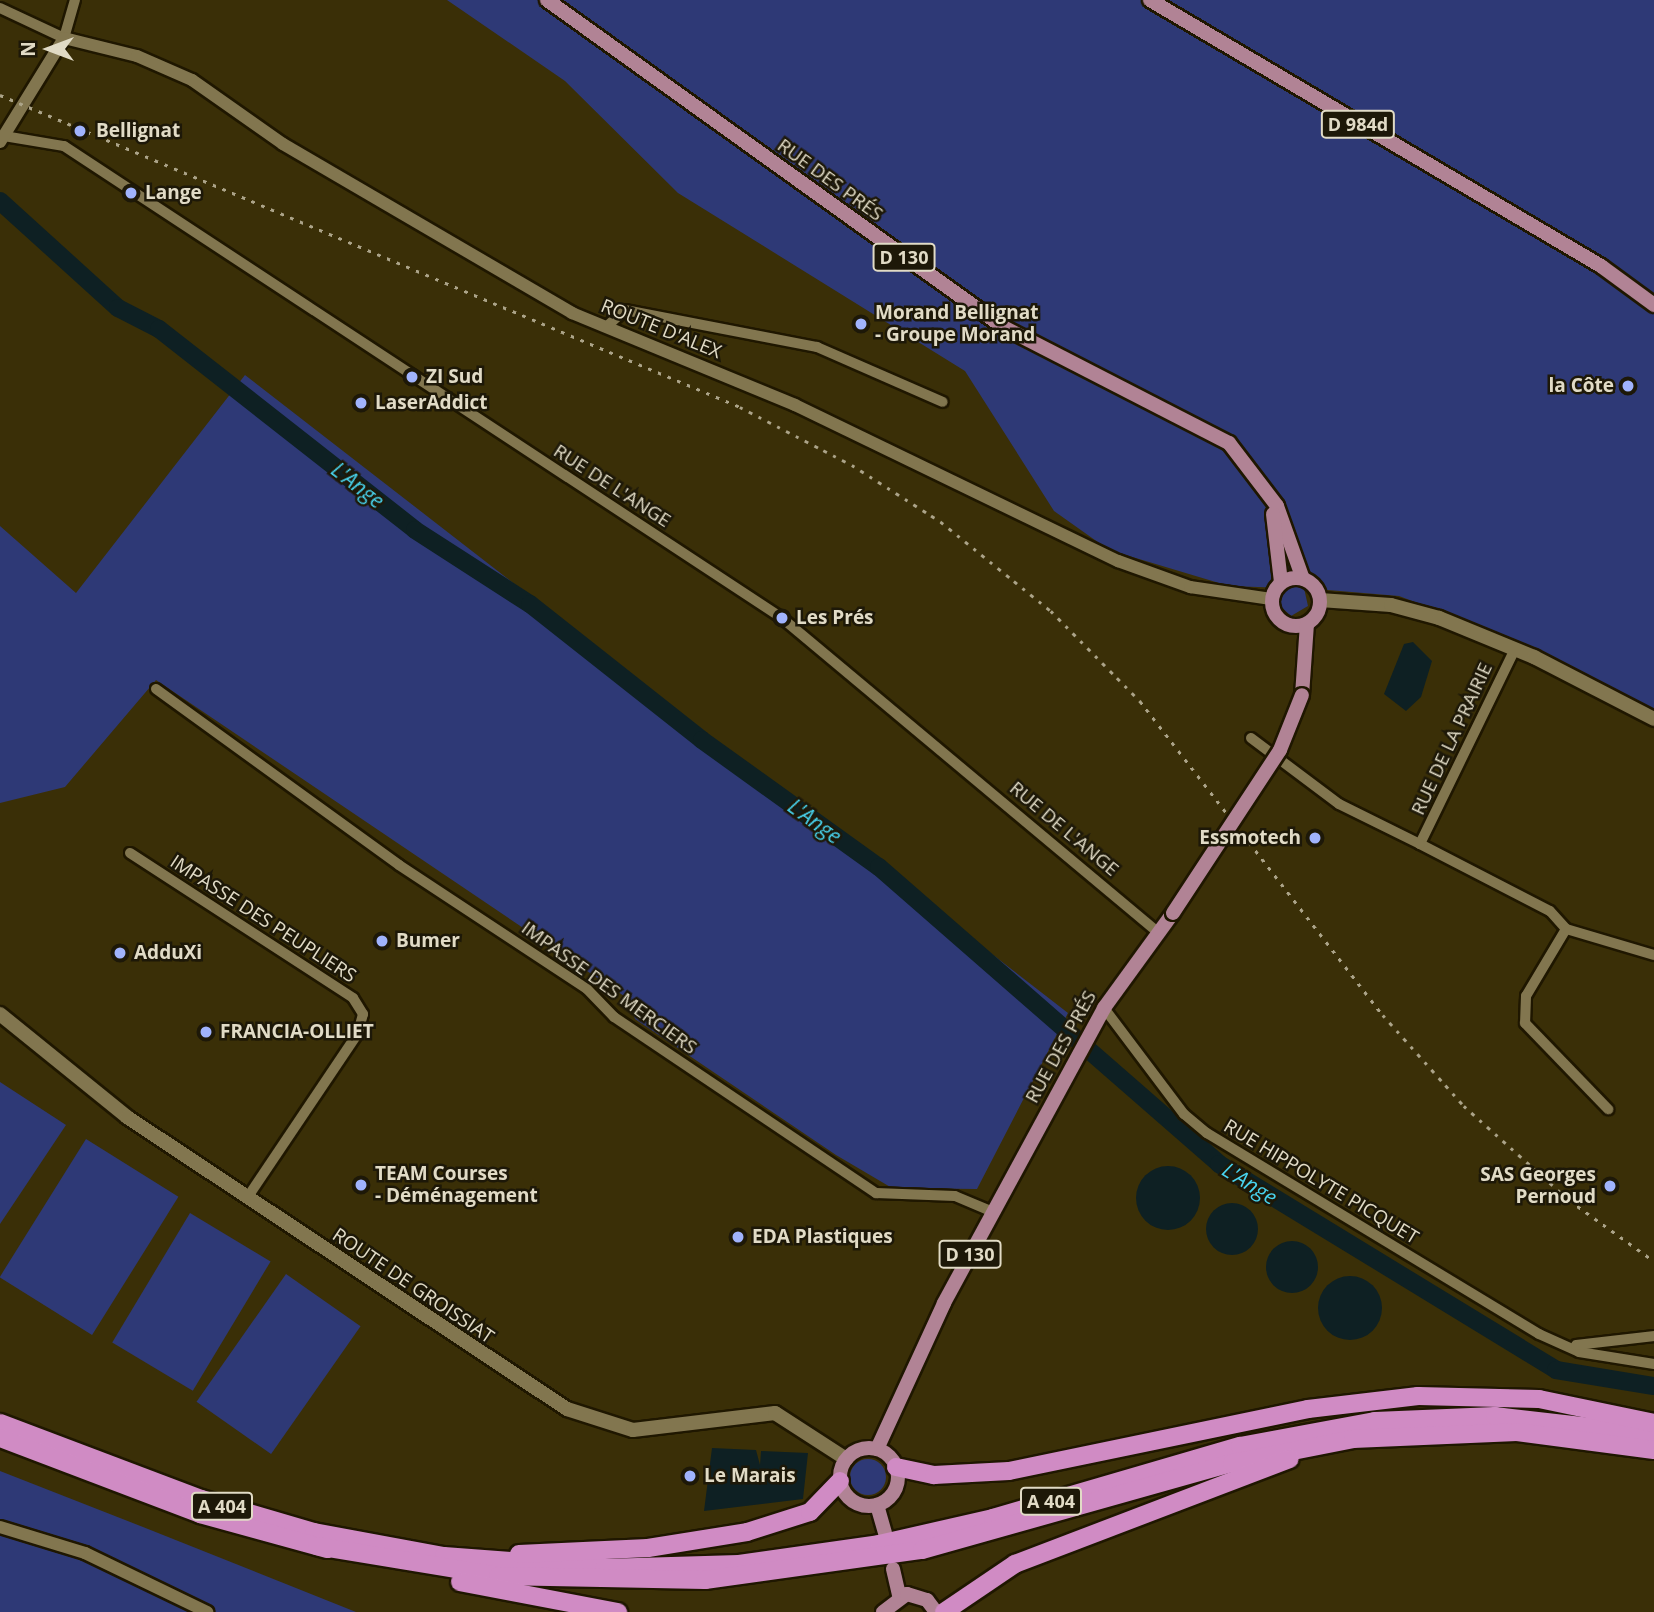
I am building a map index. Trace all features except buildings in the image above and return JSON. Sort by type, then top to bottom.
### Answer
[{"type":"highway","points":[[896,1467],[934,1475],[990,1473],[1308,1409],[1418,1396],[1539,1399],[1654,1423]]},
{"type":"highway","name":"A 404","points":[[0,1423],[235,1510],[444,1556],[650,1568],[827,1553],[993,1518],[1251,1443],[1375,1421],[1495,1416],[1654,1434]]},
{"type":"highway","name":"A 404","points":[[0,1438],[200,1514],[317,1546],[538,1579],[655,1582],[793,1572],[965,1540],[1232,1463],[1353,1438],[1517,1432],[1654,1450]]},
{"type":"highway","points":[[944,1612],[984,1580],[1035,1555],[1353,1438]]},
{"type":"highway","points":[[444,1556],[616,1551],[712,1539],[799,1517],[840,1481]]},
{"type":"highway","points":[[317,1546],[618,1612]]},
{"type":"main road","name":"RUE DES PRÉS","points":[[547,0],[1021,339],[1229,443],[1269,492],[1303,579]]},
{"type":"main road","name":"D 984d","points":[[1150,0],[1566,245],[1654,305]]},
{"type":"main road","points":[[1269,492],[1281,582],[1271,598],[1273,612],[1289,626],[1303,688]]},
{"type":"main road","points":[[1281,582],[1303,579],[1320,600],[1391,605],[1515,649],[1654,719]]},
{"type":"main road","points":[[1289,626],[1307,624],[1320,600]]},
{"type":"main road","name":"D 130","points":[[1303,688],[1307,624]]},
{"type":"main road","name":"RUE DES PRÉS","points":[[877,1449],[993,1212],[1088,1036],[1104,1008],[1174,912],[1284,744],[1303,688]]},
{"type":"main road","name":"ROUTE DE GROISSIAT","points":[[0,1014],[87,1088],[247,1198],[582,1416],[651,1430],[750,1411],[775,1413],[846,1459]]},
{"type":"main road","points":[[877,1449],[896,1467],[896,1488],[877,1505],[852,1501],[840,1481],[846,1459],[877,1449]]},
{"type":"main road","points":[[877,1505],[885,1533]]},
{"type":"main road","points":[[893,1569],[900,1596]]},
{"type":"main road","points":[[883,1612],[900,1596],[920,1597],[936,1612]]},
{"type":"street","points":[[2,139],[64,38],[75,0]]},
{"type":"street","points":[[0,8],[64,38]]},
{"type":"street","name":"ROUTE D'ALEX","points":[[64,38],[137,56],[192,79],[319,166],[606,327],[795,405],[1118,561],[1190,587],[1271,598]]},
{"type":"street","name":"RUE DE L'ANGE","points":[[2,139],[64,146],[782,618],[1159,933]]},
{"type":"street","points":[[606,327],[625,310],[817,347],[943,402]]},
{"type":"street","name":"RUE DE LA PRAIRIE","points":[[1420,844],[1515,649]]},
{"type":"street","name":"IMPASSE DES MERCIERS","points":[[156,689],[399,865],[587,989],[614,1017],[876,1193],[955,1196],[993,1212]]},
{"type":"street","name":"RUE DE LA PRAIRIE","points":[[1251,738],[1339,804],[1550,911],[1566,929]]},
{"type":"street","name":"IMPASSE DES PEUPLIERS","points":[[130,853],[352,998],[363,1014],[358,1033],[247,1198]]},
{"type":"street","points":[[1608,1109],[1525,1023],[1527,996],[1566,929],[1654,955]]},
{"type":"street","name":"RUE HIPPOLYTE PICQUET","points":[[1104,1008],[1184,1114],[1208,1133],[1558,1343],[1654,1364]]},
{"type":"street","name":"RUE HIPPOLYTE PICQUET","points":[[1558,1343],[1587,1346],[1654,1336]]},
{"type":"street","points":[[0,1527],[85,1553],[207,1612]]},
{"type":"shaded area","points":[[447,0],[1654,0],[1654,712],[1500,634],[1399,596],[1304,588],[1308,606],[1291,616],[1280,606],[1284,588],[1229,586],[1109,550],[1054,511],[965,371],[678,193],[565,81]]},
{"type":"shaded area","points":[[245,375],[1068,1013],[977,1189],[892,1188],[836,1155],[635,1019],[627,998],[156,680],[65,787],[0,803],[0,526],[76,593]]},
{"type":"shaded area","points":[[1413,642],[1432,661],[1421,697],[1406,711],[1384,694],[1404,644]]},
{"type":"shaded area","points":[[0,1082],[66,1125],[0,1224]]},
{"type":"shaded area","points":[[86,1139],[178,1197],[92,1335],[0,1277]]},
{"type":"shaded area","points":[[1162,1166],[1174,1166],[1191,1175],[1198,1186],[1198,1210],[1191,1221],[1174,1230],[1162,1230],[1150,1225],[1141,1216],[1136,1204],[1136,1192],[1141,1180],[1150,1171]]},
{"type":"shaded area","points":[[1232,1203],[1242,1205],[1250,1211],[1256,1219],[1256,1239],[1250,1247],[1242,1253],[1232,1255],[1222,1253],[1214,1247],[1208,1239],[1206,1229],[1208,1219],[1214,1211],[1222,1205]]},
{"type":"shaded area","points":[[190,1213],[271,1261],[193,1391],[112,1342]]},
{"type":"shaded area","points":[[1292,1241],[1302,1243],[1310,1249],[1316,1257],[1316,1277],[1310,1285],[1302,1291],[1292,1293],[1282,1291],[1274,1285],[1268,1277],[1266,1267],[1268,1257],[1274,1249],[1282,1243]]},
{"type":"shaded area","points":[[286,1274],[361,1326],[271,1454],[197,1402]]},
{"type":"shaded area","points":[[1350,1276],[1362,1278],[1373,1285],[1380,1296],[1380,1320],[1373,1331],[1362,1338],[1350,1340],[1338,1338],[1327,1331],[1320,1320],[1318,1308],[1320,1296],[1327,1285],[1338,1278]]},
{"type":"shaded area","points":[[712,1448],[756,1450],[760,1465],[761,1451],[808,1453],[803,1499],[704,1511]]},
{"type":"shaded area","points":[[868,1459],[881,1464],[886,1477],[881,1490],[868,1495],[855,1490],[850,1477],[855,1464]]},
{"type":"shaded area","points":[[0,1471],[143,1527],[356,1612],[0,1612]]},
{"type":"waterway","name":"L'Ange","points":[[0,201],[118,308],[159,329],[415,530],[530,604],[702,740],[879,867],[1219,1164],[1556,1370],[1654,1386]]},
{"type":"railway","points":[[0,95],[740,407],[852,465],[941,522],[1051,611],[1140,701],[1383,1015],[1464,1106],[1569,1200],[1654,1261]]},
{"type":"place","name":"Bellignat","points":[[80,131]]},
{"type":"place","name":"Lange","points":[[131,193]]},
{"type":"place","name":"Morand Bellignat - Groupe Morand","points":[[861,324]]},
{"type":"place","name":"ZI Sud","points":[[412,377]]},
{"type":"place","name":"la Côte","points":[[1628,386]]},
{"type":"place","name":"LaserAddict","points":[[361,403]]},
{"type":"place","name":"Les Prés","points":[[782,618]]},
{"type":"place","name":"Essmotech","points":[[1315,838]]},
{"type":"place","name":"Bumer","points":[[382,941]]},
{"type":"place","name":"AdduXi","points":[[120,953]]},
{"type":"place","name":"FRANCIA-OLLIET","points":[[206,1032]]},
{"type":"place","name":"TEAM Courses - Déménagement","points":[[361,1185]]},
{"type":"place","name":"SAS Georges Pernoud","points":[[1610,1186]]},
{"type":"place","name":"EDA Plastiques","points":[[738,1237]]},
{"type":"place","name":"Le Marais","points":[[690,1476]]}]
